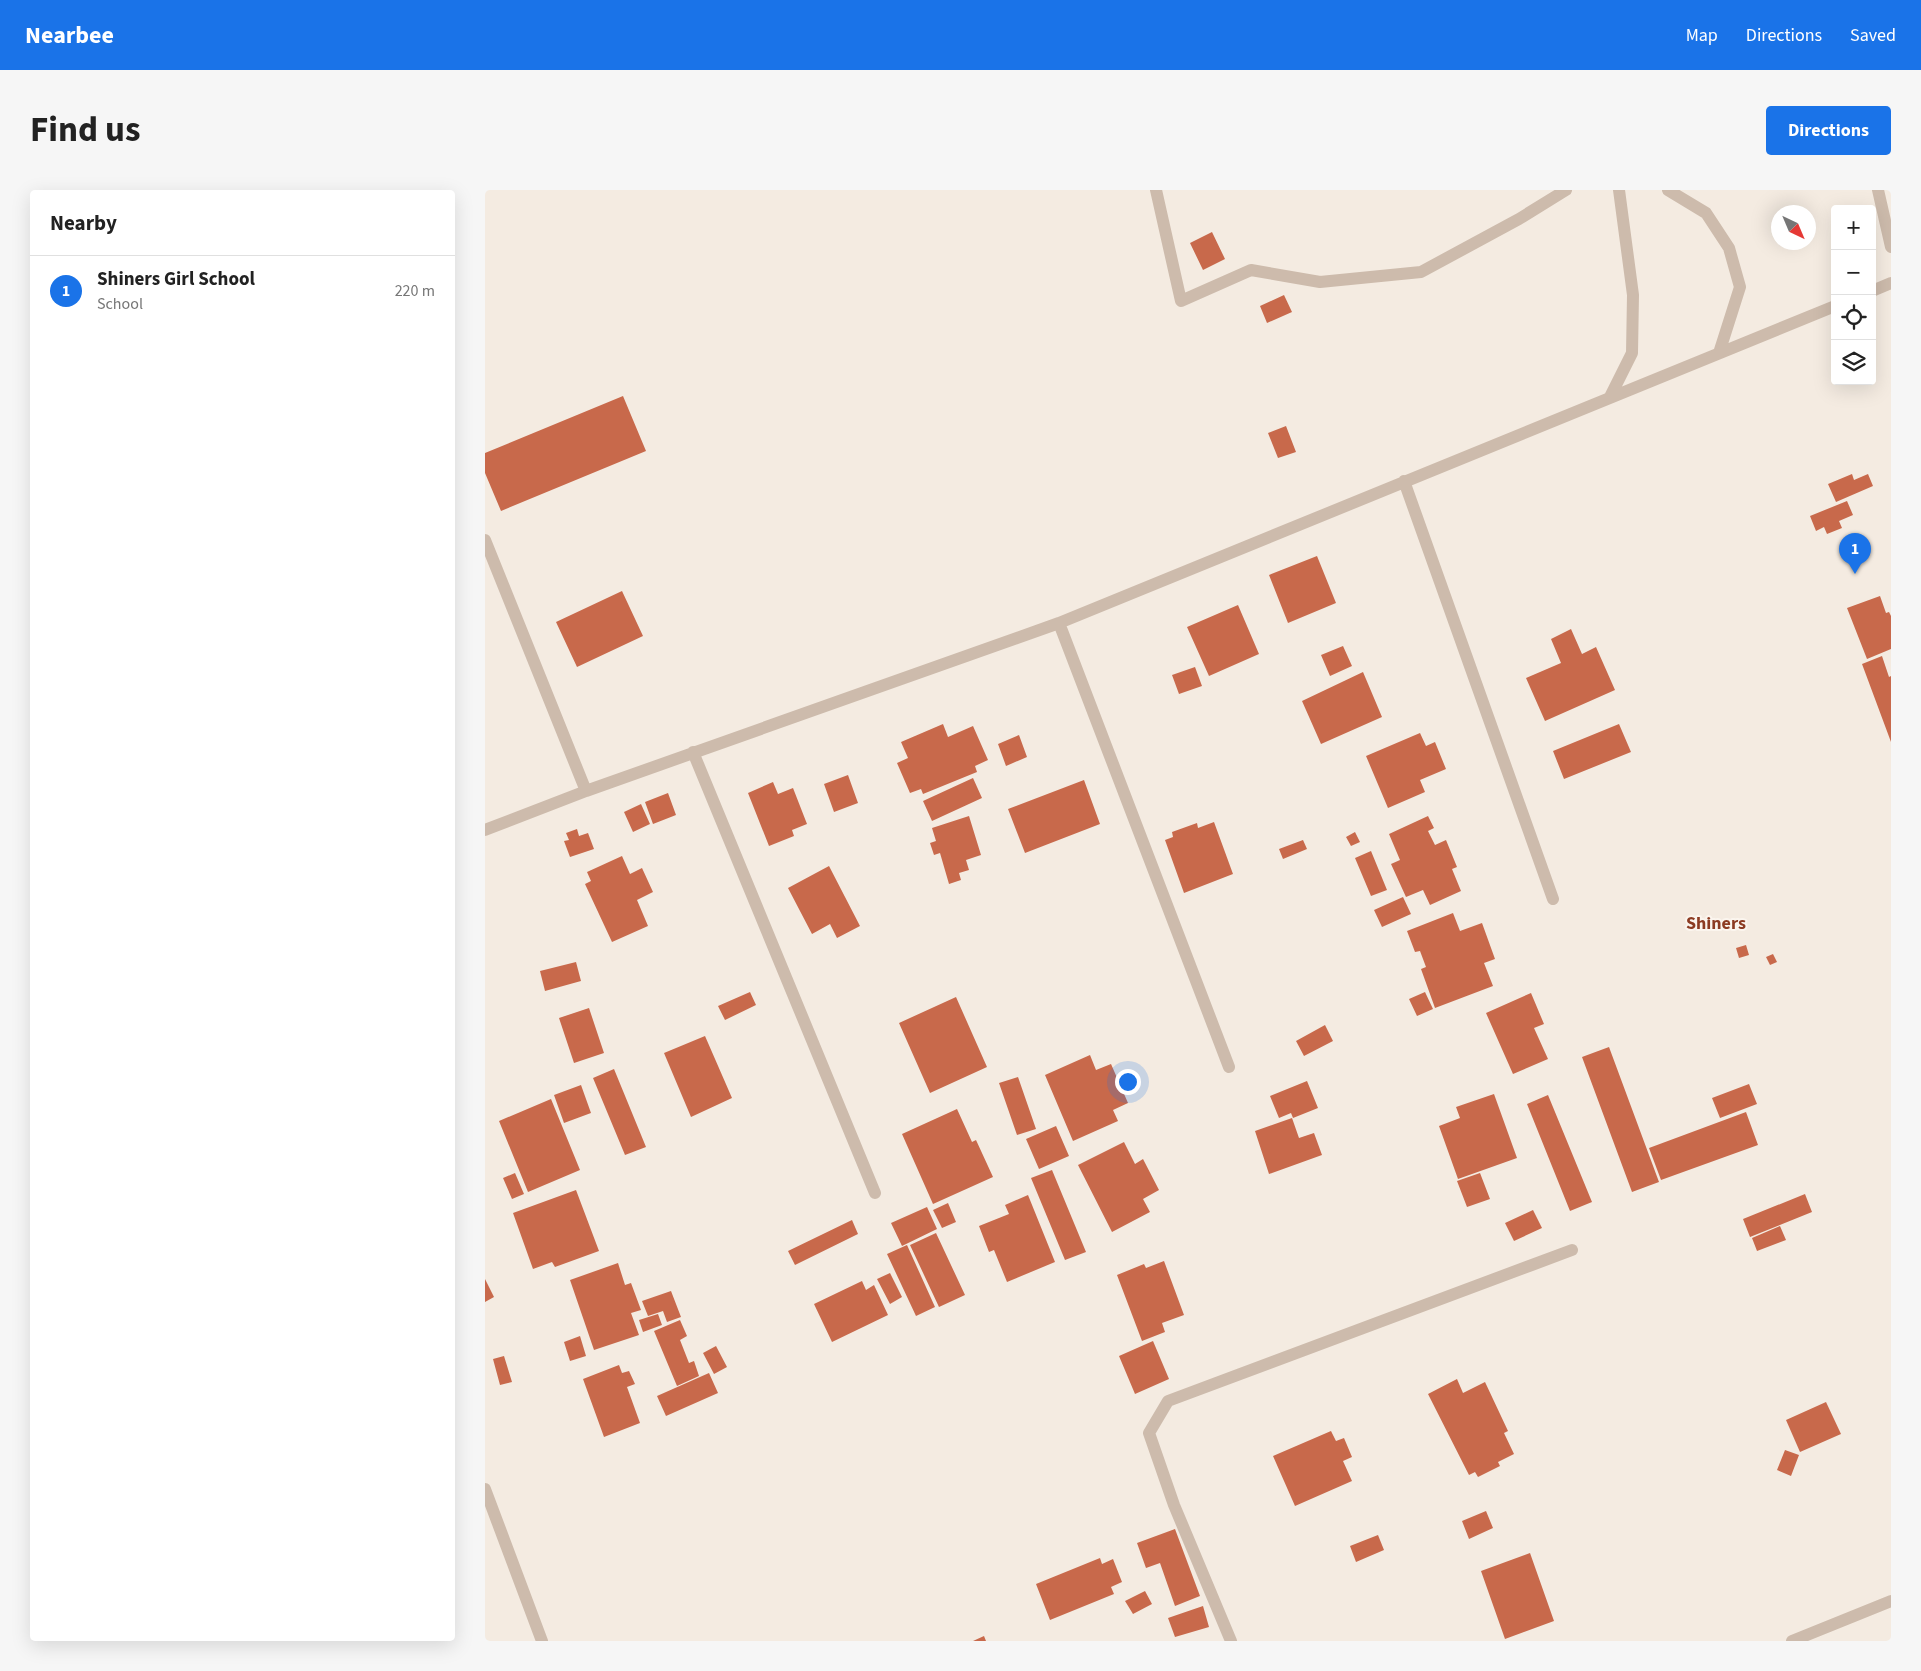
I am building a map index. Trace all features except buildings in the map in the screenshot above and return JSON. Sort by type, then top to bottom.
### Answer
[{"type":"street","points":[[1156,190],[1181,301],[1251,270],[1321,282],[1421,272],[1519,220],[1566,190]]},
{"type":"street","points":[[1610,397],[1632,353],[1633,295],[1619,190]]},
{"type":"street","points":[[1668,190],[1706,213],[1729,248],[1740,287],[1719,353]]},
{"type":"street","points":[[1878,190],[1891,247]]},
{"type":"street","points":[[1876,289],[1891,283]]},
{"type":"street","points":[[485,830],[693,752],[1059,622],[1831,308]]},
{"type":"street","points":[[1404,481],[1553,899]]},
{"type":"street","points":[[485,540],[586,791]]},
{"type":"street","points":[[1059,622],[1229,1067]]},
{"type":"street","points":[[693,752],[875,1193]]},
{"type":"street","points":[[1231,1641],[1174,1505],[1149,1433],[1168,1400],[1572,1250]]},
{"type":"street","points":[[485,1489],[488,1508],[542,1641]]},
{"type":"street","points":[[1792,1641],[1891,1601]]},
{"type":"place","name":"Shiners Girl School","points":[[1855,574]]},
{"type":"district","name":"Shiners","points":[[1716,923]]}]
